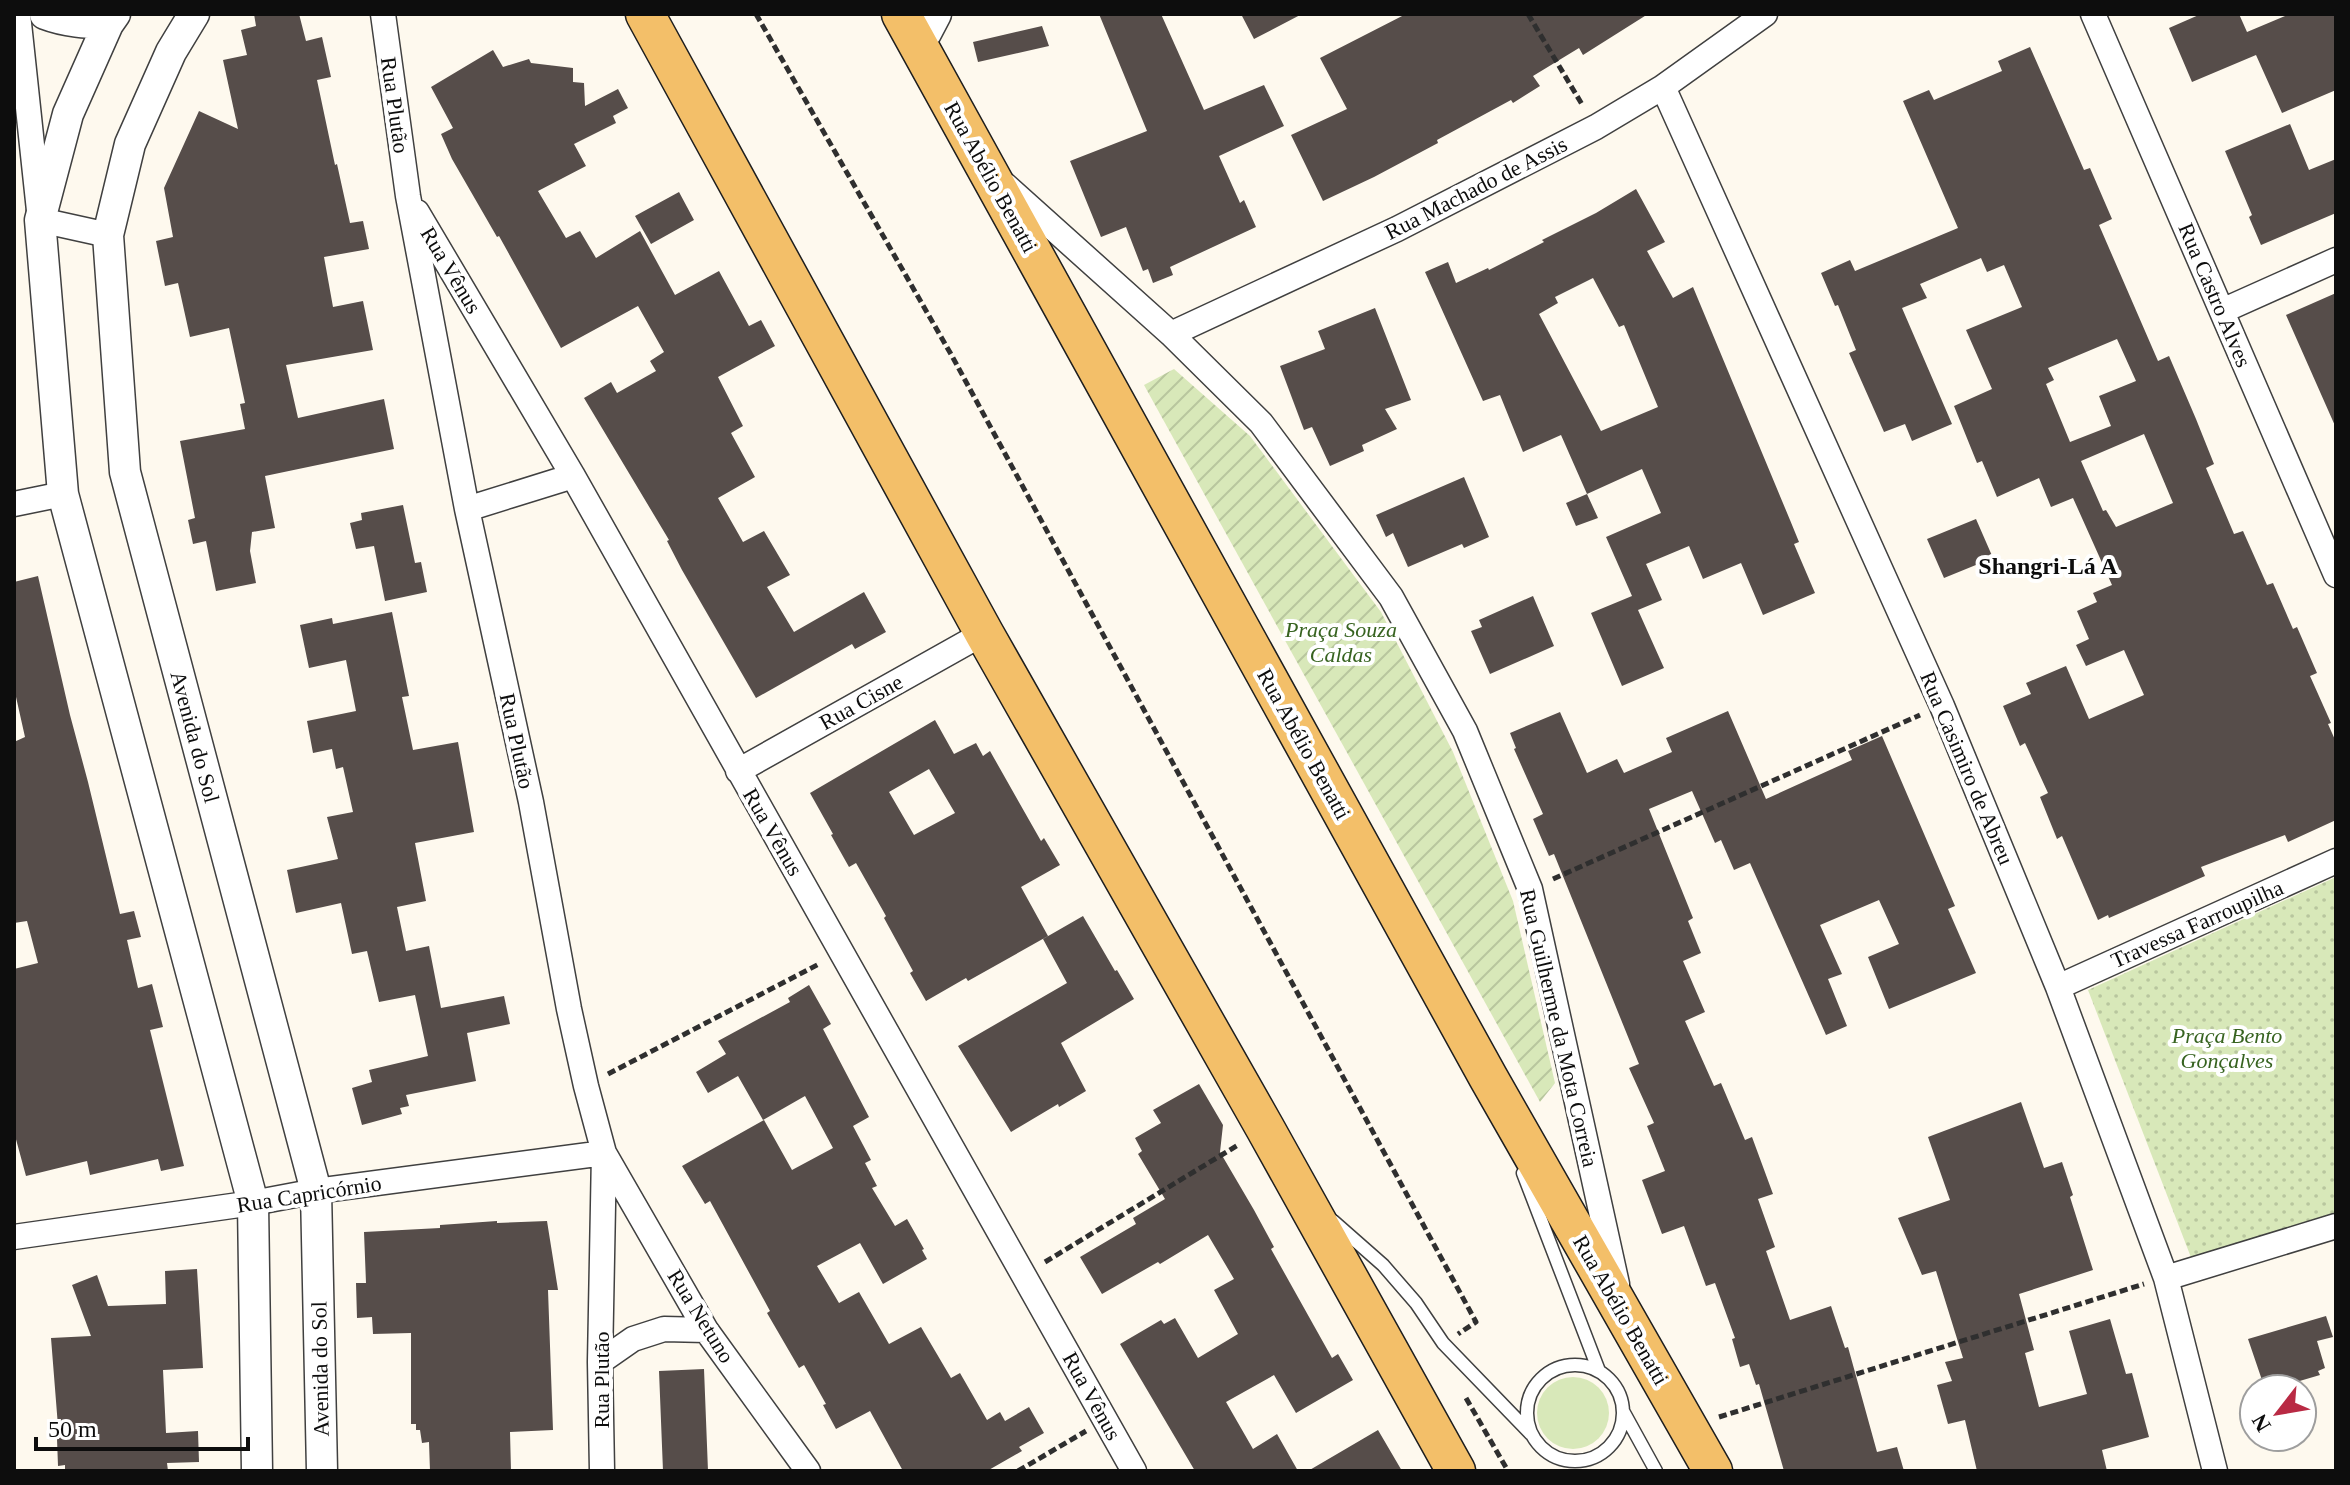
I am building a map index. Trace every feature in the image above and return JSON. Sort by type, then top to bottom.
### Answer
[{"type":"main road","points":[[645,14],[984,633],[1456,1471]]},
{"type":"main road","name":"Rua Abélio Benatti","points":[[918,23],[984,166],[1488,1077],[1713,1471]]},
{"type":"street","points":[[18,14],[40,220],[63,494],[253,1203],[257,1471]]},
{"type":"street","points":[[45,14],[84,23],[112,19]]},
{"type":"street","name":"Avenida do Sol","points":[[194,14],[171,52],[130,144],[108,235],[125,472],[316,1191],[322,1471]]},
{"type":"street","name":"Rua Plutão","points":[[383,14],[408,196],[467,509],[531,802],[569,1009],[604,1153],[600,1362],[602,1471]]},
{"type":"street","name":"Rua Machado de Assis","points":[[1171,334],[1397,229],[1596,127],[1663,87],[1765,14]]},
{"type":"street","name":"Rua Castro Alves","points":[[2093,14],[2336,575]]},
{"type":"street","points":[[40,220],[68,114],[112,19]]},
{"type":"street","name":"Rua Casimiro de Abreu","points":[[1663,87],[1942,706],[2058,987],[2166,1278],[2215,1471]]},
{"type":"street","name":"Rua Guilherme da Mota Correia","points":[[984,166],[1171,334],[1261,423],[1391,597],[1465,731],[1530,889],[1623,1314]]},
{"type":"street","name":"Rua Vênus","points":[[408,196],[573,476],[1134,1471]]},
{"type":"street","points":[[40,220],[108,235]]},
{"type":"street","points":[[2222,311],[2336,260]]},
{"type":"street","points":[[467,509],[573,476]]},
{"type":"street","points":[[14,504],[63,494]]},
{"type":"street","name":"Rua Cisne","points":[[738,771],[984,633]]},
{"type":"street","name":"Travessa Farroupilha","points":[[2058,987],[2336,861]]},
{"type":"street","name":"Rua Capricórnio","points":[[14,1237],[316,1191],[604,1153]]},
{"type":"street","name":"Rua Netuno","points":[[604,1153],[706,1330],[808,1471]]},
{"type":"street","points":[[2166,1278],[2336,1226]]},
{"type":"street","points":[[600,1362],[633,1339],[664,1329],[706,1330]]},
{"type":"lane","points":[[1488,1077],[1515,1152]]},
{"type":"lane","points":[[1521,1166],[1599,1371]]},
{"type":"lane","points":[[1298,1189],[1383,1265],[1416,1303],[1443,1343],[1553,1456],[1572,1466],[1601,1453],[1613,1442],[1621,1427],[1623,1411]]},
{"type":"lane","points":[[1531,1434],[1527,1404],[1532,1389],[1555,1368],[1570,1364],[1585,1366],[1599,1371],[1611,1381],[1623,1411],[1656,1471]]},
{"type":"path","points":[[756,14],[952,356],[1476,1322],[1443,1343]]},
{"type":"path","points":[[1528,14],[1596,127]]},
{"type":"path","points":[[1530,889],[1942,706]]},
{"type":"path","points":[[586,1086],[842,953]]},
{"type":"path","points":[[1023,1275],[1265,1128]]},
{"type":"path","points":[[1687,1427],[2166,1278]]},
{"type":"path","points":[[1461,1390],[1508,1471]]},
{"type":"path","points":[[1018,1471],[1105,1420]]},
{"type":"green space","name":"Praça Souza Caldas","points":[[1174,369],[1250,436],[1381,612],[1453,752],[1513,901],[1555,1083],[1540,1102],[1144,385]]},
{"type":"green space","name":"Praça Bento Gonçalves","points":[[2336,877],[2336,1216],[2192,1260],[2088,990]]},
{"type":"green space","points":[[1580,1377],[1599,1387],[1607,1399],[1607,1427],[1599,1439],[1587,1447],[1566,1449],[1547,1439],[1539,1427],[1537,1406],[1547,1387],[1559,1379]]},
{"type":"building","points":[[254,14],[299,14],[306,41],[322,37],[331,77],[317,80],[335,165],[350,223],[363,221],[369,249],[324,257],[333,307],[363,301],[373,350],[286,365],[298,418],[384,399],[394,449],[265,476],[275,528],[252,532],[250,551],[256,583],[216,591],[206,541],[193,544],[188,520],[195,518],[180,441],[245,429],[240,404],[245,403],[229,328],[190,337],[178,283],[165,286],[156,241],[173,237],[164,188],[199,111],[238,129],[223,60],[247,55],[241,30],[256,26]]},
{"type":"building","points":[[1099,14],[1161,14],[1204,110],[1264,85],[1284,126],[1219,156],[1240,203],[1244,200],[1256,227],[1170,267],[1173,275],[1153,283],[1148,269],[1143,271],[1126,227],[1101,237],[1070,161],[1147,131]]},
{"type":"building","points":[[1241,14],[1302,14],[1254,39]]},
{"type":"building","points":[[1406,14],[1648,14],[1583,55],[1579,48],[1533,76],[1540,86],[1513,103],[1511,100],[1437,140],[1438,143],[1323,201],[1291,135],[1347,109],[1320,58]]},
{"type":"building","points":[[2201,14],[2239,14],[2247,32],[2290,14],[2336,14],[2336,90],[2282,113],[2256,55],[2192,82],[2169,28]]},
{"type":"building","points":[[1042,26],[1049,46],[978,62],[973,42]]},
{"type":"building","points":[[2030,47],[2084,170],[2090,168],[2112,219],[2099,225],[2158,361],[2169,356],[2196,419],[2214,464],[2206,468],[2234,534],[2243,531],[2267,585],[2273,583],[2293,629],[2297,627],[2317,673],[2310,676],[2336,742],[2336,820],[2288,842],[2285,835],[2201,867],[2205,876],[2098,920],[2062,836],[2057,839],[2040,797],[2048,793],[2025,743],[2020,746],[2003,706],[2031,694],[2026,683],[2066,666],[2089,719],[2144,695],[2124,650],[2086,666],[2076,645],[2089,639],[2077,611],[2097,602],[2093,593],[2112,585],[2073,498],[2051,507],[2039,478],[1997,497],[1982,461],[1977,463],[1954,406],[1992,389],[1966,330],[2022,307],[2004,265],[1987,272],[1981,258],[1920,284],[1927,298],[1902,308],[1952,424],[1912,441],[1905,424],[1884,432],[1849,353],[1856,350],[1821,273],[1850,260],[1855,271],[1958,228],[1903,101],[1929,90],[1934,100],[2002,71],[1998,61]],"holes":[[[2117,339],[2136,381],[2099,396],[2111,426],[2070,442],[2046,384],[2054,380],[2048,368]],[[2144,434],[2173,503],[2116,527],[2106,510],[2103,511],[2081,461]]]},
{"type":"building","points":[[493,50],[503,67],[529,59],[531,63],[573,68],[573,82],[584,83],[585,106],[618,89],[628,108],[613,116],[616,123],[574,144],[586,166],[538,191],[566,238],[580,231],[596,258],[640,231],[675,295],[719,271],[749,326],[761,320],[775,346],[718,377],[743,426],[731,433],[755,477],[718,498],[743,542],[764,531],[790,575],[767,587],[794,632],[864,592],[886,632],[855,649],[852,644],[756,698],[682,570],[669,540],[584,398],[611,382],[617,393],[656,371],[650,361],[664,352],[638,306],[561,348],[452,159],[441,134],[453,128],[431,87]]},
{"type":"building","points":[[2290,124],[2309,170],[2336,159],[2336,213],[2261,245],[2225,151]]},
{"type":"building","points":[[1636,189],[1665,242],[1647,251],[1673,298],[1693,287],[1799,542],[1794,544],[1815,593],[1763,615],[1741,563],[1703,579],[1689,546],[1646,564],[1662,600],[1638,610],[1664,668],[1622,686],[1591,613],[1632,596],[1606,537],[1661,513],[1642,469],[1587,494],[1561,435],[1523,452],[1500,395],[1483,401],[1425,272],[1448,262],[1456,283],[1489,270]],"holes":[[[1593,278],[1619,327],[1624,325],[1658,407],[1601,431],[1539,314],[1558,303],[1555,297]]]},
{"type":"building","points":[[679,192],[694,220],[651,244],[635,216]]},
{"type":"building","points":[[2336,293],[2336,428],[2286,315]]},
{"type":"building","points":[[1375,308],[1411,400],[1385,409],[1397,429],[1362,445],[1364,451],[1330,466],[1312,427],[1304,430],[1280,366],[1325,349],[1318,331]]},
{"type":"building","points":[[1464,477],[1489,537],[1464,548],[1462,544],[1408,567],[1393,533],[1386,537],[1376,515]]},
{"type":"building","points":[[1587,494],[1598,518],[1576,526],[1566,503]]},
{"type":"building","points":[[403,505],[415,563],[421,562],[427,592],[385,601],[374,546],[356,549],[350,523],[362,520],[361,513]]},
{"type":"building","points":[[1976,519],[1993,558],[1944,578],[1927,539]]},
{"type":"building","points":[[38,576],[120,914],[134,911],[141,937],[127,940],[138,988],[152,984],[163,1027],[150,1030],[184,1166],[161,1171],[158,1159],[90,1175],[87,1161],[26,1176],[14,1132],[14,969],[38,963],[27,921],[14,923],[14,742],[25,737],[14,688],[14,582]]},
{"type":"building","points":[[1533,596],[1554,646],[1490,674],[1471,631],[1482,627],[1479,620]]},
{"type":"building","points":[[392,612],[409,696],[402,697],[413,750],[458,742],[474,832],[415,843],[426,901],[397,907],[406,951],[429,946],[441,1008],[504,996],[510,1024],[467,1033],[476,1081],[406,1095],[409,1106],[400,1108],[402,1114],[362,1125],[352,1088],[372,1082],[369,1070],[428,1056],[415,995],[379,1002],[367,951],[352,954],[341,903],[296,913],[287,870],[338,859],[327,817],[353,812],[343,767],[336,769],[332,749],[313,753],[307,721],[356,711],[346,660],[309,668],[300,625],[332,618],[333,624]]},
{"type":"building","points":[[1728,711],[1766,799],[1852,760],[1848,751],[1882,736],[1955,906],[1948,909],[1976,973],[1889,1009],[1868,957],[1899,944],[1879,900],[1820,925],[1842,974],[1828,979],[1847,1026],[1826,1035],[1750,863],[1734,870],[1721,840],[1715,843],[1692,791],[1649,809],[1693,918],[1688,921],[1701,953],[1683,961],[1705,1012],[1685,1021],[1714,1086],[1721,1083],[1745,1140],[1752,1137],[1773,1194],[1758,1199],[1775,1247],[1766,1251],[1790,1320],[1831,1306],[1845,1348],[1848,1347],[1877,1452],[1897,1447],[1904,1471],[1784,1471],[1759,1384],[1756,1385],[1749,1364],[1740,1367],[1732,1339],[1735,1338],[1715,1283],[1706,1286],[1684,1226],[1662,1234],[1642,1180],[1665,1171],[1647,1126],[1654,1123],[1629,1068],[1639,1064],[1554,854],[1549,856],[1533,819],[1543,814],[1510,733],[1560,712],[1587,773],[1617,759],[1624,773],[1672,752],[1666,738]]},
{"type":"building","points":[[935,720],[954,754],[976,743],[983,756],[990,751],[1041,841],[1044,838],[1060,865],[1021,887],[1048,936],[926,1001],[884,918],[886,916],[856,863],[849,867],[810,793]],"holes":[[[929,769],[955,813],[914,835],[889,792]]]},
{"type":"building","points":[[1083,916],[1134,999],[1061,1043],[1086,1091],[1011,1132],[958,1046],[1067,983],[1043,939]]},
{"type":"building","points":[[809,985],[831,1024],[823,1029],[869,1117],[853,1126],[871,1160],[865,1163],[877,1186],[872,1188],[895,1226],[907,1219],[927,1259],[883,1284],[860,1243],[817,1266],[839,1303],[859,1292],[889,1344],[921,1327],[951,1378],[960,1373],[987,1420],[1000,1412],[1005,1421],[1029,1407],[1044,1433],[1019,1447],[1022,1451],[987,1471],[903,1471],[870,1411],[836,1429],[804,1365],[799,1368],[767,1313],[770,1311],[710,1201],[705,1204],[682,1166],[764,1120],[792,1170],[833,1148],[805,1096],[763,1120],[738,1076],[708,1093],[696,1072],[726,1054],[718,1041],[790,1002],[788,998]]},
{"type":"building","points":[[1199,1084],[1223,1125],[1220,1152],[1332,1358],[1338,1354],[1353,1380],[1296,1413],[1274,1375],[1226,1402],[1253,1449],[1277,1434],[1298,1471],[1195,1471],[1120,1344],[1161,1320],[1164,1324],[1175,1318],[1198,1358],[1238,1334],[1214,1290],[1234,1279],[1208,1235],[1102,1294],[1080,1257],[1136,1224],[1133,1218],[1165,1199],[1138,1154],[1142,1151],[1135,1138],[1161,1123],[1153,1110]]},
{"type":"building","points":[[2021,1102],[2044,1168],[2062,1162],[2093,1270],[2019,1294],[2034,1350],[2025,1353],[2039,1407],[2087,1394],[2069,1331],[2110,1319],[2126,1374],[2132,1373],[2149,1437],[2102,1450],[2107,1471],[1977,1471],[1965,1420],[1948,1424],[1937,1385],[1952,1381],[1945,1362],[1963,1358],[1936,1271],[1922,1275],[1898,1218],[1950,1200],[1928,1137]]},
{"type":"building","points":[[497,1221],[547,1221],[558,1290],[548,1290],[553,1430],[510,1432],[511,1471],[430,1471],[429,1442],[422,1443],[420,1430],[416,1430],[416,1424],[411,1424],[411,1333],[373,1334],[372,1317],[357,1318],[356,1283],[366,1283],[364,1232]]},
{"type":"building","points":[[197,1269],[203,1368],[163,1370],[166,1433],[198,1431],[199,1462],[167,1463],[168,1471],[65,1471],[65,1465],[58,1466],[59,1439],[51,1338],[91,1336],[72,1285],[97,1275],[108,1306],[166,1304],[165,1271]]},
{"type":"building","points":[[2326,1316],[2333,1337],[2317,1341],[2325,1368],[2318,1371],[2320,1375],[2318,1376],[2318,1373],[2260,1373],[2248,1339]]},
{"type":"building","points":[[704,1369],[708,1471],[663,1471],[659,1371]]},
{"type":"building","points":[[1378,1430],[1402,1471],[1308,1471]]},
{"type":"district","name":"Shangri-Lá A","points":[[2048,566]]}]
